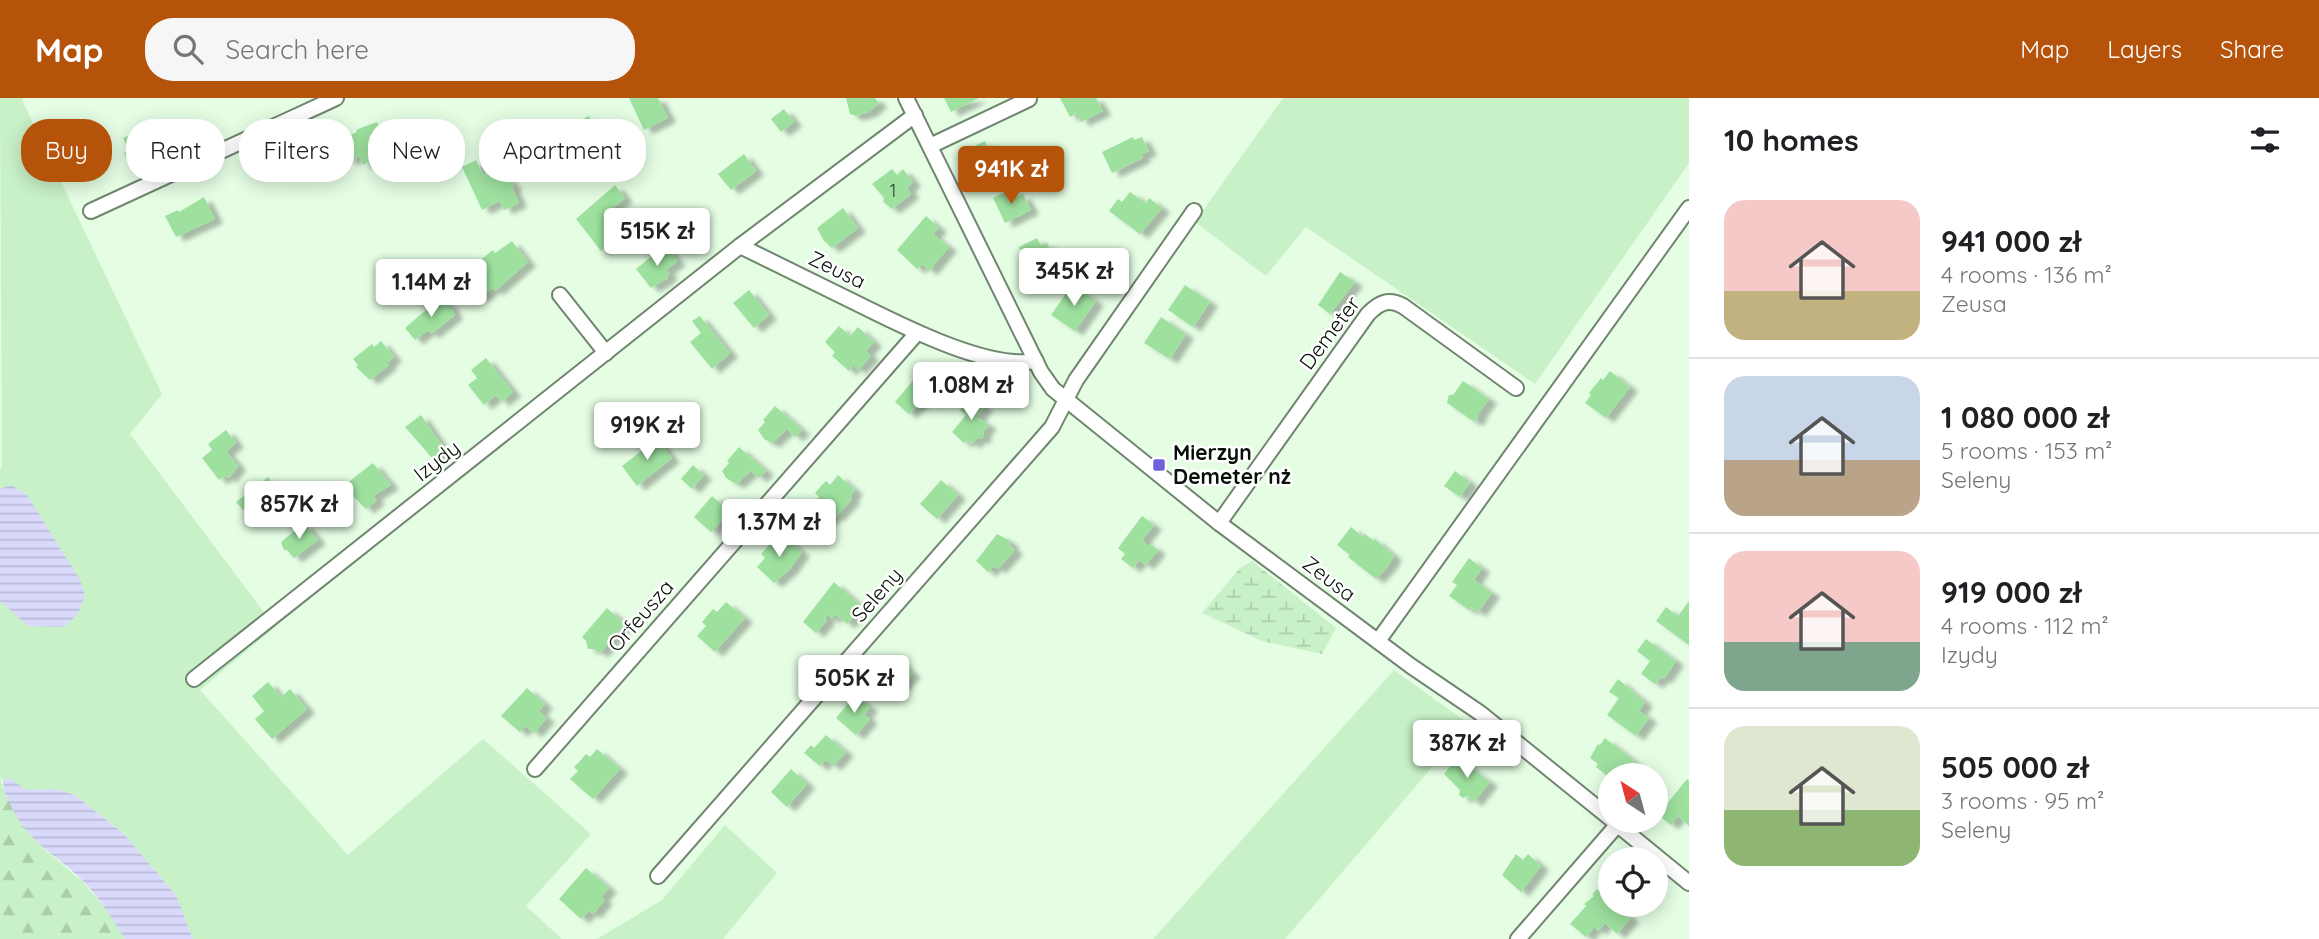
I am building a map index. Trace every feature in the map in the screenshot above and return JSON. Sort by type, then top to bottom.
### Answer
[{"type":"street","points":[[91,211],[336,98]]},
{"type":"street","name":"Zeusa","points":[[905,98],[1047,383],[1065,401],[1219,523],[1480,713],[1598,808]]},
{"type":"street","points":[[930,146],[1029,99]]},
{"type":"street","name":"Izydy","points":[[194,679],[740,246],[915,116]]},
{"type":"street","points":[[1378,641],[1689,208]]},
{"type":"street","name":"Seleny","points":[[658,876],[1052,427],[1076,380],[1194,211]]},
{"type":"street","name":"Zeusa","points":[[740,246],[917,333],[950,346],[1009,362],[1036,361]]},
{"type":"street","points":[[560,295],[606,353]]},
{"type":"street","name":"Demeter","points":[[1219,523],[1368,314],[1381,303],[1396,302],[1403,306],[1516,388]]},
{"type":"street","name":"Orfeusza","points":[[535,769],[917,333]]},
{"type":"street","points":[[1518,939],[1604,833]]},
{"type":"street","name":"Zeusa","points":[[1629,833],[1689,883]]},
{"type":"green space","points":[[0,98],[25,98],[22,100],[31,119],[21,119],[21,182],[61,182],[162,394],[130,434],[275,627],[200,690],[348,855],[483,739],[591,834],[526,906],[562,939],[193,939],[176,895],[124,834],[75,795],[56,789],[26,790],[10,779],[3,781],[0,777]]},
{"type":"green space","points":[[1283,98],[1689,98],[1689,163],[1535,384],[1306,227],[1266,276],[1195,222]]},
{"type":"green space","points":[[1252,561],[1336,628],[1322,654],[1262,641],[1202,613],[1240,568]]},
{"type":"green space","points":[[1394,670],[1469,724],[1285,939],[1153,939]]},
{"type":"green space","points":[[0,778],[3,788],[45,850],[82,881],[107,910],[125,939],[0,939]]},
{"type":"green space","points":[[725,825],[777,873],[723,939],[597,939],[662,900]]},
{"type":"water","points":[[11,485],[27,495],[80,580],[85,596],[77,615],[64,627],[28,626],[0,601],[0,489]]},
{"type":"water","points":[[10,778],[26,790],[56,789],[75,795],[124,834],[176,895],[193,939],[125,939],[89,888],[34,839],[18,819],[4,788],[3,781]]},
{"type":"building","points":[[629,98],[658,98],[668,118],[646,129],[646,119],[639,119]]},
{"type":"building","points":[[846,98],[875,98],[879,103],[869,112],[856,116],[850,114]]},
{"type":"building","points":[[944,98],[979,98],[951,112]]},
{"type":"building","points":[[1060,98],[1096,98],[1103,111],[1081,122],[1077,113],[1070,117]]},
{"type":"building","points":[[784,109],[794,122],[781,132],[771,119]]},
{"type":"building","points":[[368,125],[368,162],[363,165],[359,156],[354,158],[354,133]]},
{"type":"building","points":[[1133,137],[1134,140],[1142,137],[1149,151],[1141,155],[1143,158],[1112,173],[1102,152]]},
{"type":"building","points":[[985,141],[989,150],[998,145],[1007,164],[998,171],[983,176],[970,148]]},
{"type":"building","points":[[744,154],[756,171],[731,190],[718,174]]},
{"type":"building","points":[[476,160],[479,166],[479,182],[512,182],[519,203],[504,210],[500,201],[482,210],[465,173],[465,166]]},
{"type":"building","points":[[892,169],[897,175],[903,169],[913,182],[907,188],[911,194],[892,209],[883,202],[884,198],[872,184]]},
{"type":"building","points":[[615,185],[625,198],[609,211],[625,232],[601,251],[576,219]]},
{"type":"building","points":[[1009,190],[1013,199],[1023,194],[1031,210],[1005,223],[993,198]]},
{"type":"building","points":[[1130,192],[1146,203],[1149,198],[1162,208],[1140,234],[1109,211],[1118,199],[1122,202]]},
{"type":"building","points":[[204,197],[215,219],[176,237],[165,216],[178,210],[179,212]]},
{"type":"building","points":[[843,208],[858,228],[832,248],[824,241],[817,228]]},
{"type":"building","points":[[926,216],[939,228],[933,234],[949,247],[929,271],[922,264],[917,269],[897,250]]},
{"type":"building","points":[[1037,238],[1041,245],[1047,243],[1056,263],[1035,273],[1026,254],[1023,256],[1019,247]]},
{"type":"building","points":[[512,241],[528,262],[495,291],[493,288],[480,298],[462,274],[493,250],[495,253]]},
{"type":"building","points":[[667,248],[678,261],[666,270],[670,274],[666,277],[668,278],[651,288],[636,269],[658,251],[660,253]]},
{"type":"building","points":[[1340,272],[1355,282],[1330,314],[1318,305]]},
{"type":"building","points":[[1072,285],[1096,301],[1075,331],[1051,315]]},
{"type":"building","points":[[1185,285],[1210,302],[1193,327],[1168,310]]},
{"type":"building","points":[[749,290],[769,315],[754,328],[733,303]]},
{"type":"building","points":[[441,297],[445,303],[449,303],[455,315],[431,334],[428,330],[415,340],[405,328]]},
{"type":"building","points":[[700,316],[730,353],[712,369],[690,342],[701,333],[692,321]]},
{"type":"building","points":[[1161,317],[1186,334],[1170,359],[1144,343]]},
{"type":"building","points":[[839,326],[850,336],[858,327],[874,342],[866,351],[871,356],[858,370],[853,365],[849,371],[832,356],[835,352],[825,342]]},
{"type":"building","points":[[381,341],[394,357],[387,363],[389,365],[370,380],[356,367],[358,365],[353,359],[372,344],[374,347]]},
{"type":"building","points":[[486,358],[513,392],[501,402],[496,395],[484,405],[468,385],[477,378],[471,370]]},
{"type":"building","points":[[922,370],[944,390],[933,402],[926,395],[909,414],[895,402]]},
{"type":"building","points":[[1610,371],[1630,387],[1606,418],[1585,403],[1591,395],[1589,393]]},
{"type":"building","points":[[1463,381],[1489,399],[1477,420],[1473,421],[1447,403],[1449,395],[1453,395]]},
{"type":"building","points":[[972,396],[985,407],[977,417],[989,425],[983,432],[984,436],[972,444],[967,440],[964,443],[952,432],[966,415],[960,410]]},
{"type":"building","points":[[775,406],[802,430],[795,437],[787,429],[772,443],[764,439],[758,430]]},
{"type":"building","points":[[421,415],[445,450],[433,459],[405,427]]},
{"type":"building","points":[[226,430],[236,443],[226,451],[238,466],[229,478],[225,476],[219,480],[202,458],[212,450],[208,444]]},
{"type":"building","points":[[657,439],[672,458],[637,486],[622,466]]},
{"type":"building","points":[[739,447],[766,471],[759,478],[751,471],[736,484],[726,478],[722,471]]},
{"type":"building","points":[[373,463],[391,485],[373,496],[377,500],[366,509],[350,493],[346,484]]},
{"type":"building","points":[[693,465],[704,475],[692,489],[681,479]]},
{"type":"building","points":[[1455,471],[1470,482],[1460,497],[1444,486]]},
{"type":"building","points":[[838,475],[855,490],[850,497],[852,499],[836,517],[834,515],[828,521],[810,506],[819,497],[815,493],[820,487],[826,481],[830,485]]},
{"type":"building","points":[[268,477],[278,490],[271,495],[274,500],[270,503],[272,506],[255,519],[246,508],[243,510],[236,502]]},
{"type":"building","points":[[941,480],[958,495],[937,519],[920,504]]},
{"type":"building","points":[[712,496],[730,511],[711,532],[694,517]]},
{"type":"building","points":[[1142,516],[1154,525],[1143,539],[1148,546],[1150,544],[1158,550],[1146,565],[1139,560],[1133,568],[1121,559],[1125,554],[1118,548]]},
{"type":"building","points":[[304,523],[318,540],[294,558],[284,550],[281,542]]},
{"type":"building","points":[[1351,527],[1363,537],[1365,534],[1374,541],[1375,539],[1394,556],[1376,579],[1337,545]]},
{"type":"building","points":[[997,534],[1010,541],[1015,550],[998,569],[994,566],[988,572],[976,561]]},
{"type":"building","points":[[784,536],[802,552],[790,569],[774,583],[757,567],[765,558],[761,554],[772,542],[776,546]]},
{"type":"building","points":[[1469,558],[1482,568],[1474,580],[1492,593],[1478,612],[1471,607],[1469,610],[1449,596],[1457,585],[1452,582]]},
{"type":"building","points":[[834,582],[862,607],[847,624],[836,615],[832,619],[828,615],[816,633],[803,622]]},
{"type":"building","points":[[1689,601],[1689,645],[1656,621],[1666,607],[1678,616]]},
{"type":"building","points":[[726,602],[745,618],[715,652],[697,636],[706,626],[702,622],[713,609],[717,612]]},
{"type":"building","points":[[607,608],[625,624],[600,653],[595,649],[588,649],[582,637]]},
{"type":"building","points":[[1646,639],[1676,661],[1664,679],[1661,677],[1655,684],[1641,674],[1650,661],[1637,651]]},
{"type":"building","points":[[891,654],[913,673],[900,688],[893,681],[883,692],[871,681]]},
{"type":"building","points":[[1618,679],[1645,702],[1639,711],[1649,718],[1636,736],[1607,715],[1619,698],[1609,692]]},
{"type":"building","points":[[268,682],[281,697],[290,689],[307,709],[272,739],[255,719],[264,711],[252,696]]},
{"type":"building","points":[[527,688],[545,704],[539,711],[547,718],[534,733],[526,726],[520,732],[501,716]]},
{"type":"building","points":[[855,695],[870,707],[864,715],[870,719],[856,735],[836,718]]},
{"type":"building","points":[[826,735],[846,752],[833,766],[826,760],[820,766],[804,753],[811,745],[814,748]]},
{"type":"building","points":[[1605,738],[1635,762],[1598,764],[1590,758],[1598,744]]},
{"type":"building","points":[[597,749],[620,769],[593,799],[570,779],[578,771],[574,767],[586,754],[590,757]]},
{"type":"building","points":[[1457,758],[1490,782],[1474,802],[1468,796],[1463,798],[1459,795],[1460,790],[1444,774]]},
{"type":"building","points":[[791,769],[807,784],[787,807],[771,792]]},
{"type":"building","points":[[1687,779],[1689,826],[1678,816],[1671,825],[1668,823],[1668,803]]},
{"type":"building","points":[[1516,854],[1523,860],[1528,854],[1541,866],[1521,892],[1502,875]]},
{"type":"building","points":[[586,868],[609,888],[601,897],[605,900],[593,914],[589,911],[581,919],[559,899]]},
{"type":"building","points":[[1598,890],[1598,917],[1631,918],[1617,934],[1605,923],[1598,931],[1594,927],[1586,937],[1570,924],[1586,906],[1584,904],[1594,896],[1592,895]]},
{"type":"place","name":"Mierzyn Demeter nż","points":[[1159,465]]}]
